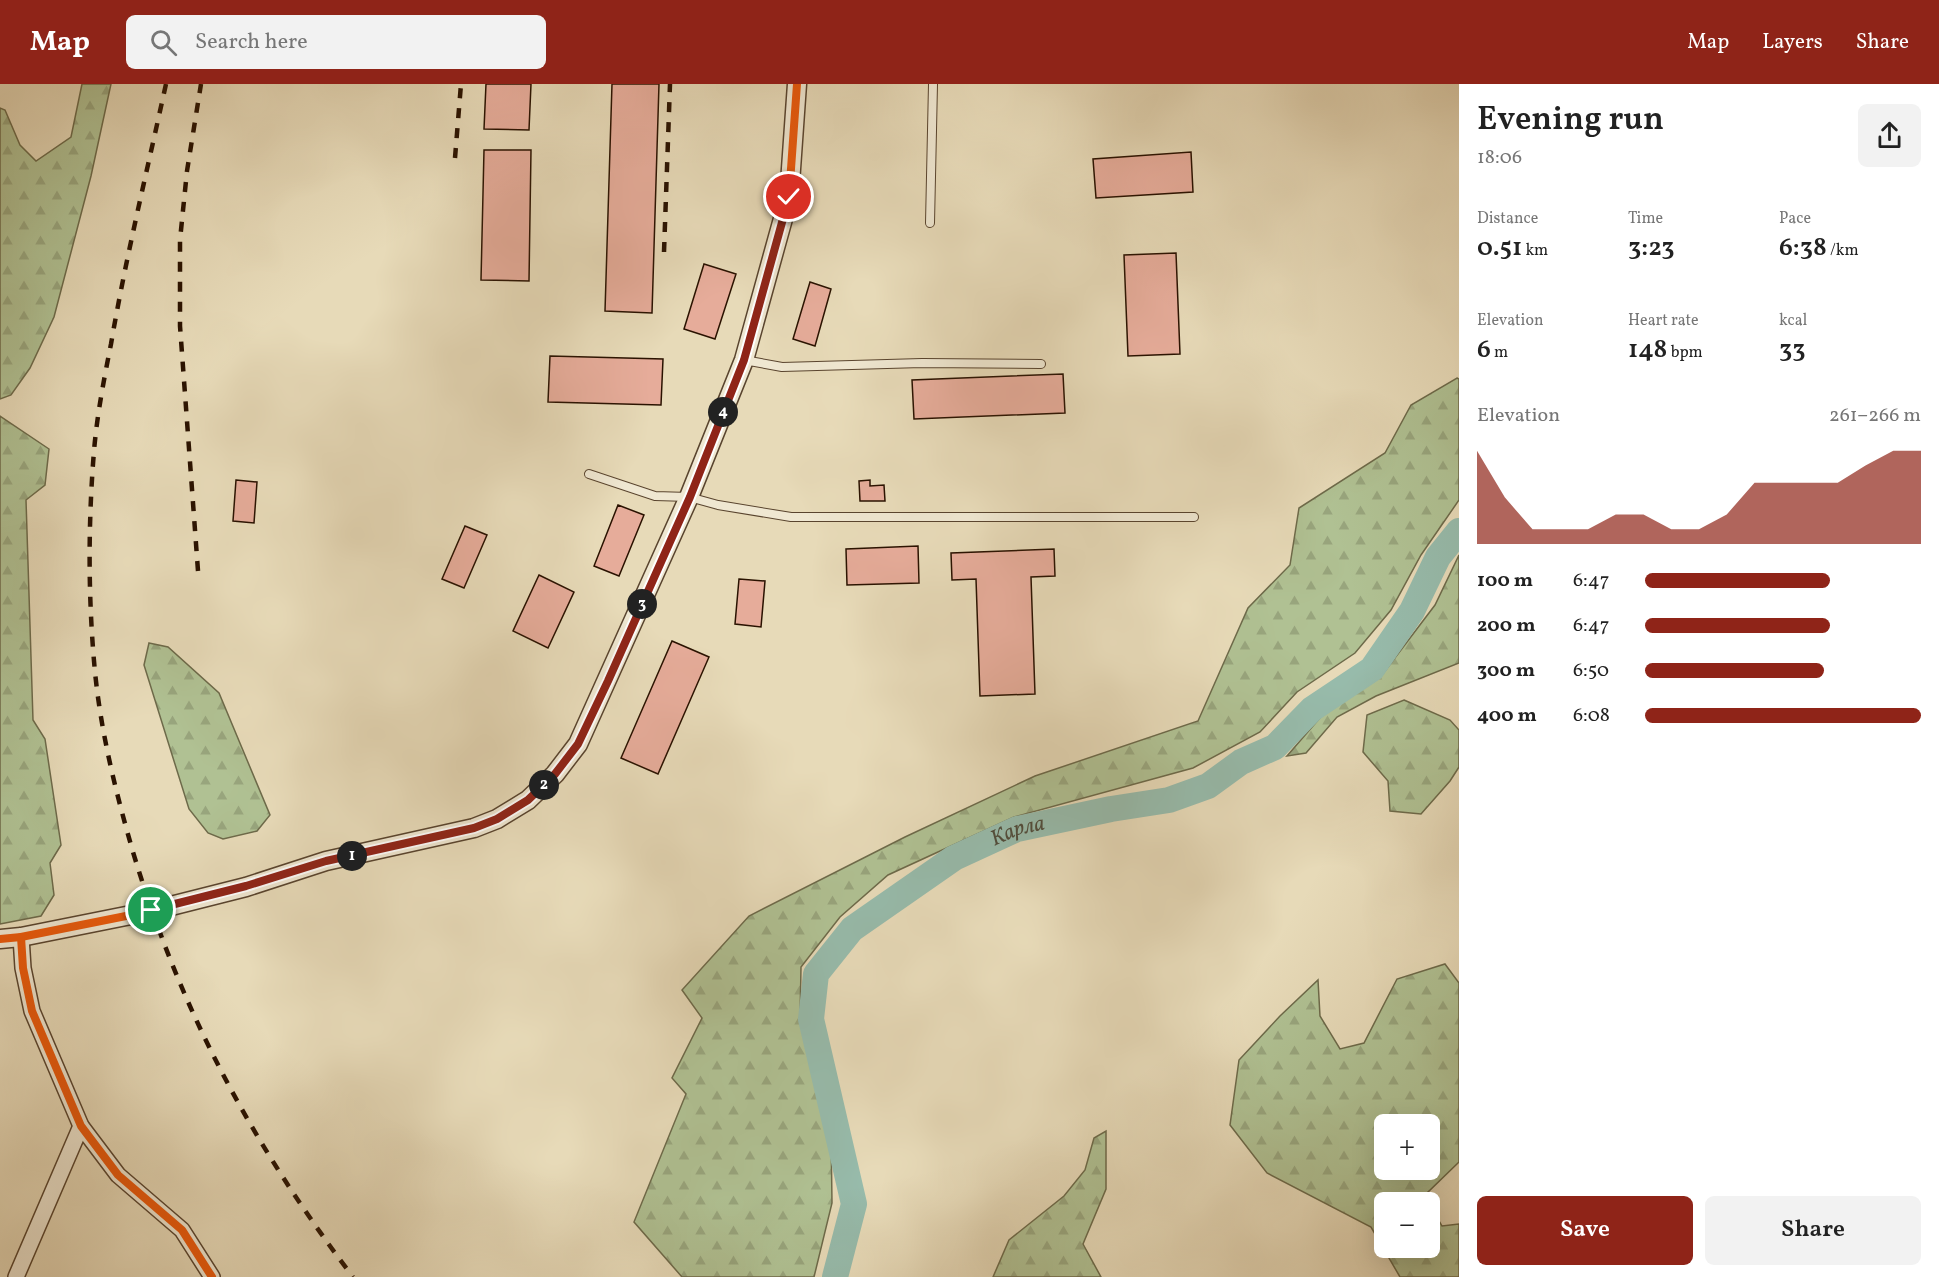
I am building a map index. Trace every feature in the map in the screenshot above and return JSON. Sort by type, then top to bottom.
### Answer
[{"type":"street","points":[[0,939],[21,937],[151,910],[246,886],[326,861],[474,828],[497,819],[528,800],[555,774],[583,734],[690,497],[744,360],[789,197],[797,84]]},
{"type":"street","points":[[21,937],[23,968],[32,1011],[81,1126],[118,1176],[182,1230],[212,1277]]},
{"type":"street","points":[[16,1277],[81,1126]]},
{"type":"lane","points":[[930,223],[933,84]]},
{"type":"lane","points":[[744,360],[782,367],[922,363],[1041,364]]},
{"type":"lane","points":[[589,474],[655,496],[690,497],[718,505],[791,516],[1194,517]]},
{"type":"green space","points":[[82,84],[111,84],[91,176],[54,317],[30,368],[11,395],[0,399],[0,108],[5,110],[20,145],[36,161],[71,137]]},
{"type":"green space","points":[[1457,378],[1459,379],[1459,500],[1421,555],[1391,610],[1355,653],[1297,692],[1260,732],[1193,768],[1014,817],[888,875],[840,917],[801,967],[800,1021],[831,1132],[832,1203],[814,1277],[682,1277],[634,1222],[686,1094],[672,1078],[702,1018],[682,990],[749,916],[905,837],[1035,776],[1198,721],[1248,608],[1290,565],[1299,508],[1385,453],[1411,405]]},
{"type":"green space","points":[[0,416],[49,449],[45,485],[26,500],[33,720],[45,739],[61,845],[50,863],[54,895],[41,916],[0,924]]},
{"type":"green space","points":[[1459,555],[1459,663],[1376,696],[1337,717],[1306,753],[1287,756],[1325,712],[1382,675],[1435,605]]},
{"type":"green space","points":[[149,643],[168,647],[219,693],[270,815],[257,831],[223,839],[208,833],[189,809],[144,665]]},
{"type":"green space","points":[[1404,700],[1450,720],[1459,730],[1459,767],[1450,781],[1421,814],[1390,811],[1388,781],[1363,752],[1367,715]]},
{"type":"green space","points":[[1445,964],[1459,983],[1459,1162],[1428,1192],[1374,1192],[1374,1232],[1371,1227],[1267,1173],[1230,1125],[1239,1060],[1318,980],[1320,1016],[1340,1049],[1364,1043],[1397,979]]},
{"type":"green space","points":[[1106,1131],[1106,1189],[1083,1244],[1101,1277],[993,1277],[1009,1240],[1064,1196],[1085,1170],[1094,1138]]},
{"type":"green space","points":[[1440,1222],[1442,1226],[1459,1224],[1459,1277],[1400,1277],[1389,1258],[1440,1258]]},
{"type":"building","points":[[486,84],[531,84],[529,130],[484,129]]},
{"type":"building","points":[[612,84],[659,84],[652,313],[605,311]]},
{"type":"building","points":[[484,150],[531,150],[529,281],[481,280]]},
{"type":"building","points":[[1191,152],[1193,192],[1096,198],[1093,159]]},
{"type":"building","points":[[1176,253],[1180,354],[1128,356],[1124,255]]},
{"type":"building","points":[[704,264],[736,274],[715,339],[684,329]]},
{"type":"building","points":[[810,282],[831,289],[815,346],[793,339]]},
{"type":"building","points":[[550,356],[663,359],[661,405],[548,402]]},
{"type":"building","points":[[1063,374],[1065,413],[914,419],[912,380]]},
{"type":"building","points":[[236,480],[257,482],[254,523],[233,521]]},
{"type":"building","points":[[870,480],[870,486],[884,485],[885,501],[860,501],[859,481]]},
{"type":"building","points":[[618,505],[644,515],[619,576],[594,566]]},
{"type":"building","points":[[465,526],[487,535],[464,588],[442,579]]},
{"type":"building","points":[[918,546],[919,583],[847,585],[846,549]]},
{"type":"building","points":[[1054,549],[1055,576],[1031,577],[1035,694],[980,696],[976,579],[952,580],[951,553]]},
{"type":"building","points":[[539,575],[574,592],[548,648],[513,631]]},
{"type":"building","points":[[739,579],[765,581],[761,627],[735,624]]},
{"type":"building","points":[[672,641],[709,657],[658,774],[621,758]]},
{"type":"waterway","name":"Карла","points":[[835,1277],[854,1204],[811,1019],[816,974],[852,929],[954,858],[1017,829],[1111,809],[1169,800],[1208,786],[1241,762],[1275,747],[1312,709],[1372,669],[1412,611],[1438,557],[1459,531]]},
{"type":"railway","points":[[166,84],[123,279],[95,438],[90,589],[95,672],[101,718],[115,785],[133,852],[173,967],[197,1022],[223,1075],[283,1177],[353,1277]]},
{"type":"railway","points":[[198,571],[180,326],[180,240],[187,171],[201,84]]},
{"type":"railway","points":[[455,158],[461,84]]},
{"type":"railway","points":[[664,252],[670,84]]},
{"type":"cycle path","points":[[0,939],[21,937],[151,911],[246,887],[326,861],[474,828],[497,819],[528,800],[555,774],[578,744],[689,497],[744,360],[789,197],[797,84]]},
{"type":"cycle path","points":[[21,937],[23,968],[32,1011],[81,1126],[118,1175],[182,1230],[212,1277]]},
{"type":"route","points":[[151,910],[246,886],[326,861],[474,828],[497,819],[528,800],[555,774],[578,744],[690,497],[744,360],[789,197]]}]
